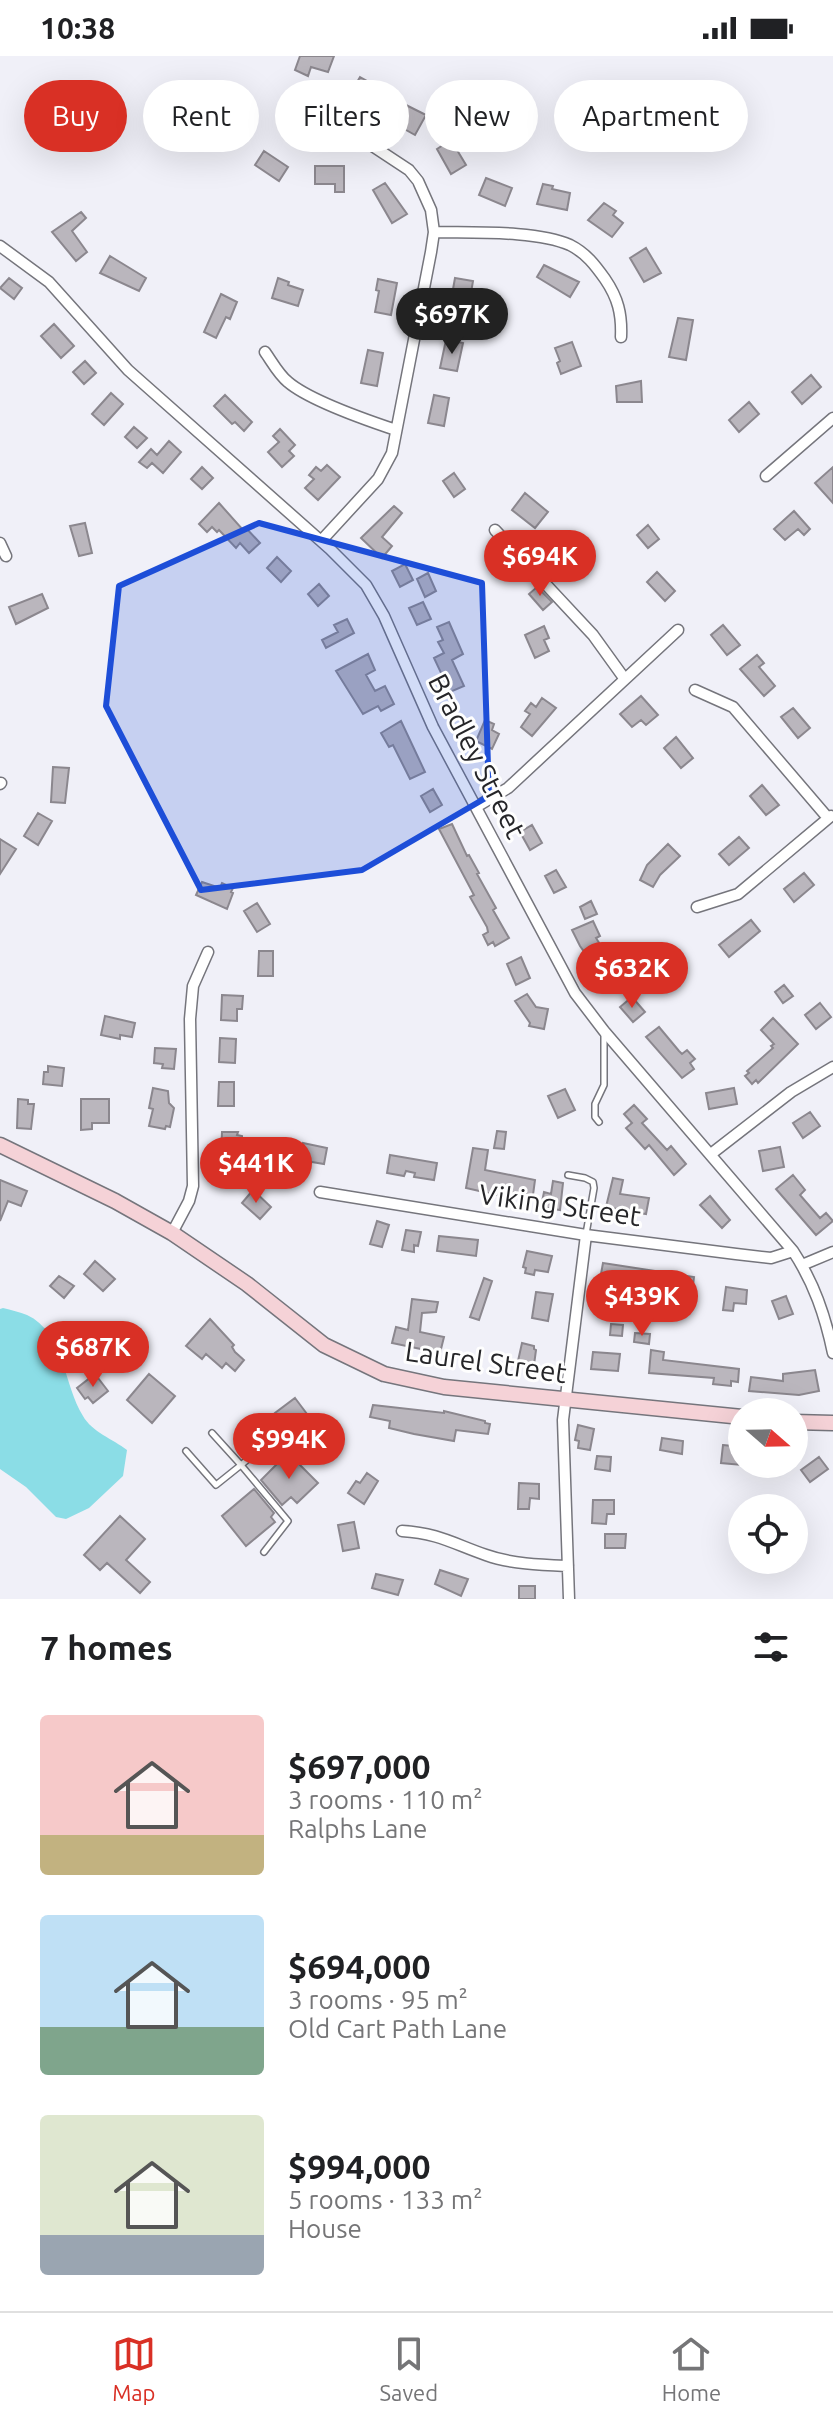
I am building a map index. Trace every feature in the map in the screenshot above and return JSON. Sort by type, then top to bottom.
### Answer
[{"type":"street","points":[[321,541],[387,466],[434,232],[431,210],[418,181],[398,161],[382,152]]},
{"type":"street","points":[[434,232],[530,236],[569,245],[594,263],[609,284],[620,305],[621,337]]},
{"type":"street","name":"Bradley Street","points":[[0,246],[49,282],[128,370],[354,571],[376,602],[419,698],[566,978],[604,1031],[793,1251],[821,1305],[833,1353]]},
{"type":"street","points":[[265,352],[285,381],[298,389],[396,430]]},
{"type":"street","points":[[766,476],[833,418]]},
{"type":"street","points":[[495,530],[593,635],[624,678]]},
{"type":"street","points":[[0,543],[6,556]]},
{"type":"street","points":[[476,807],[508,788],[678,630]]},
{"type":"street","points":[[695,690],[733,707],[831,817],[738,894],[697,907]]},
{"type":"street","points":[[172,1233],[189,1201],[193,1186],[190,1019],[193,986],[208,952]]},
{"type":"street","points":[[711,1154],[791,1092],[833,1067]]},
{"type":"street","name":"Laurel Street","points":[[0,1145],[115,1201],[172,1233],[247,1284],[324,1345],[370,1368],[418,1383],[728,1416]]},
{"type":"street","name":"Viking Street","points":[[320,1192],[586,1235],[771,1258],[793,1251]]},
{"type":"street","points":[[569,1599],[563,1420],[586,1235]]},
{"type":"street","points":[[802,1265],[833,1252]]},
{"type":"street","points":[[808,1422],[833,1423]]},
{"type":"street","points":[[402,1531],[440,1536],[489,1556],[568,1566]]},
{"type":"lane","points":[[599,1122],[595,1117],[595,1104],[604,1085],[604,1031]]},
{"type":"lane","points":[[568,1175],[593,1182],[586,1235]]},
{"type":"lane","points":[[212,1433],[288,1521],[264,1552]]},
{"type":"lane","points":[[186,1451],[216,1485],[271,1440]]},
{"type":"highlighted area","points":[[259,523],[482,583],[489,796],[362,870],[201,890],[106,706],[119,586]]},
{"type":"water","points":[[0,1309],[27,1315],[49,1334],[87,1422],[127,1450],[123,1476],[89,1508],[66,1519],[56,1517],[26,1487],[0,1469]]},
{"type":"building","points":[[300,56],[334,56],[328,72],[311,67],[308,76],[295,70]]},
{"type":"building","points":[[409,106],[425,114],[415,135],[409,132]]},
{"type":"building","points":[[264,151],[288,167],[279,181],[255,165]]},
{"type":"building","points":[[439,152],[458,152],[466,165],[451,174]]},
{"type":"building","points":[[315,166],[344,166],[344,192],[335,192],[335,184],[315,184]]},
{"type":"building","points":[[486,178],[512,188],[505,206],[479,195]]},
{"type":"building","points":[[385,183],[407,214],[392,223],[373,190]]},
{"type":"building","points":[[543,184],[570,193],[567,210],[537,204]]},
{"type":"building","points":[[604,203],[616,211],[613,215],[623,223],[612,237],[588,220]]},
{"type":"building","points":[[81,212],[86,218],[72,231],[87,252],[76,261],[52,232]]},
{"type":"building","points":[[646,248],[661,273],[644,282],[630,258]]},
{"type":"building","points":[[110,256],[146,278],[139,291],[100,273]]},
{"type":"building","points":[[544,265],[579,282],[570,297],[537,277]]},
{"type":"building","points":[[9,278],[22,288],[14,299],[0,288]]},
{"type":"building","points":[[278,278],[303,290],[298,306],[272,298]]},
{"type":"building","points":[[455,278],[473,281],[468,310],[450,306]]},
{"type":"building","points":[[378,279],[397,283],[391,315],[375,312]]},
{"type":"building","points":[[221,294],[237,302],[230,319],[226,317],[216,338],[204,332]]},
{"type":"building","points":[[678,318],[693,320],[686,360],[669,357]]},
{"type":"building","points":[[54,324],[74,346],[61,358],[41,336]]},
{"type":"building","points":[[446,340],[463,343],[457,371],[440,368]]},
{"type":"building","points":[[572,342],[581,366],[561,374],[555,348]]},
{"type":"building","points":[[368,350],[383,353],[377,386],[361,383]]},
{"type":"building","points":[[85,361],[96,373],[84,384],[73,372]]},
{"type":"building","points":[[811,375],[821,387],[802,404],[792,392]]},
{"type":"building","points":[[641,381],[642,402],[617,402],[616,386]]},
{"type":"building","points":[[111,393],[123,404],[104,425],[92,414]]},
{"type":"building","points":[[225,395],[252,422],[244,431],[214,406]]},
{"type":"building","points":[[434,395],[449,398],[444,426],[428,423]]},
{"type":"building","points":[[749,402],[759,414],[739,432],[729,420]]},
{"type":"building","points":[[134,427],[147,438],[137,448],[125,437]]},
{"type":"building","points":[[280,429],[295,445],[289,451],[294,456],[282,467],[268,452],[279,442],[273,436]]},
{"type":"building","points":[[169,441],[181,452],[163,473],[152,463],[147,468],[139,462],[151,449],[157,455]]},
{"type":"building","points":[[327,465],[340,477],[318,500],[305,488],[314,479],[309,475],[316,467],[321,471]]},
{"type":"building","points":[[202,467],[213,478],[202,489],[191,479]]},
{"type":"building","points":[[833,467],[833,503],[815,483]]},
{"type":"building","points":[[454,473],[465,489],[454,497],[443,481]]},
{"type":"building","points":[[525,493],[548,512],[535,528],[512,510]]},
{"type":"building","points":[[219,503],[243,530],[246,528],[260,543],[249,553],[240,543],[236,548],[219,530],[217,532],[212,527],[207,532],[199,524]]},
{"type":"building","points":[[394,506],[402,513],[382,537],[392,546],[382,558],[361,538]]},
{"type":"building","points":[[794,511],[810,529],[804,535],[798,529],[785,540],[774,529]]},
{"type":"building","points":[[85,523],[92,553],[79,556],[70,526]]},
{"type":"building","points":[[648,525],[659,539],[648,548],[637,535]]},
{"type":"building","points":[[277,557],[291,571],[281,582],[267,568]]},
{"type":"building","points":[[405,564],[413,580],[400,587],[392,571]]},
{"type":"building","points":[[657,572],[675,591],[665,601],[647,582]]},
{"type":"building","points":[[428,573],[436,591],[425,597],[417,579]]},
{"type":"building","points":[[319,584],[329,596],[318,606],[308,594]]},
{"type":"building","points":[[537,587],[552,602],[543,610],[529,594]]},
{"type":"building","points":[[42,594],[48,608],[16,624],[9,607]]},
{"type":"building","points":[[423,602],[431,619],[417,625],[409,608]]},
{"type":"building","points":[[347,619],[354,633],[326,648],[322,640],[338,632],[334,625]]},
{"type":"building","points":[[449,622],[463,654],[452,660],[464,686],[450,692],[434,658],[444,653],[438,642],[443,640],[437,627]]},
{"type":"building","points":[[723,625],[740,645],[727,655],[711,635]]},
{"type":"building","points":[[544,626],[549,638],[544,640],[549,651],[535,658],[525,635]]},
{"type":"building","points":[[368,654],[375,670],[366,675],[375,691],[385,686],[394,704],[381,711],[378,706],[363,714],[336,671]]},
{"type":"building","points":[[757,655],[764,663],[759,667],[775,686],[764,696],[740,669]]},
{"type":"building","points":[[641,696],[658,715],[646,725],[641,720],[632,727],[620,714]]},
{"type":"building","points":[[542,698],[556,708],[532,736],[521,727],[530,714],[525,711],[531,703],[536,707]]},
{"type":"building","points":[[793,708],[810,728],[798,738],[781,717]]},
{"type":"building","points":[[485,720],[494,724],[492,730],[499,734],[492,749],[476,741]]},
{"type":"building","points":[[401,721],[425,772],[410,779],[393,745],[389,747],[381,733]]},
{"type":"building","points":[[676,737],[693,758],[681,768],[664,748]]},
{"type":"building","points":[[53,767],[69,768],[65,803],[51,802]]},
{"type":"building","points":[[762,785],[779,805],[766,815],[750,796]]},
{"type":"building","points":[[433,789],[442,805],[430,812],[421,796]]},
{"type":"building","points":[[38,813],[52,821],[38,845],[24,836]]},
{"type":"building","points":[[452,824],[509,938],[495,946],[493,942],[488,945],[483,935],[488,932],[487,927],[470,897],[474,895],[439,829]]},
{"type":"building","points":[[532,825],[542,843],[530,850],[520,832]]},
{"type":"building","points":[[739,837],[749,848],[729,865],[719,854]]},
{"type":"building","points":[[0,839],[16,849],[0,874]]},
{"type":"building","points":[[668,844],[680,856],[660,875],[653,887],[640,880],[647,865]]},
{"type":"building","points":[[556,870],[566,887],[554,893],[545,876]]},
{"type":"building","points":[[804,873],[814,885],[794,902],[784,889]]},
{"type":"building","points":[[202,882],[220,888],[222,883],[233,888],[227,909],[196,895]]},
{"type":"building","points":[[591,901],[597,914],[585,919],[580,907]]},
{"type":"building","points":[[257,903],[270,924],[257,932],[244,911]]},
{"type":"building","points":[[751,920],[760,931],[729,957],[719,945]]},
{"type":"building","points":[[593,921],[600,936],[596,938],[617,971],[605,981],[572,930]]},
{"type":"building","points":[[259,951],[273,951],[273,976],[258,976]]},
{"type":"building","points":[[521,957],[530,978],[516,985],[507,964]]},
{"type":"building","points":[[784,985],[793,996],[783,1003],[775,992]]},
{"type":"building","points":[[527,994],[536,1007],[548,1009],[544,1029],[529,1026],[515,1001]]},
{"type":"building","points":[[222,995],[243,996],[242,1009],[237,1009],[237,1021],[221,1020]]},
{"type":"building","points":[[632,997],[645,1012],[633,1022],[620,1007]]},
{"type":"building","points":[[820,1003],[831,1017],[816,1029],[805,1015]]},
{"type":"building","points":[[105,1016],[135,1023],[132,1037],[120,1035],[120,1039],[101,1035]]},
{"type":"building","points":[[773,1018],[798,1044],[758,1083],[756,1080],[752,1084],[745,1076],[749,1073],[747,1071],[773,1048],[771,1046],[774,1044],[761,1030]]},
{"type":"building","points":[[659,1027],[682,1054],[687,1050],[695,1059],[690,1063],[694,1069],[682,1078],[646,1037]]},
{"type":"building","points":[[220,1038],[236,1039],[235,1063],[219,1062]]},
{"type":"building","points":[[155,1048],[176,1049],[174,1069],[162,1068],[163,1064],[154,1063]]},
{"type":"building","points":[[48,1066],[64,1068],[62,1086],[43,1084]]},
{"type":"building","points":[[219,1082],[234,1082],[234,1106],[218,1106]]},
{"type":"building","points":[[153,1088],[168,1091],[169,1103],[174,1108],[170,1127],[166,1126],[165,1129],[149,1126]]},
{"type":"building","points":[[734,1088],[737,1104],[709,1109],[706,1093]]},
{"type":"building","points":[[565,1089],[575,1110],[558,1118],[548,1096]]},
{"type":"building","points":[[18,1099],[34,1104],[31,1129],[17,1128]]},
{"type":"building","points":[[81,1099],[109,1099],[109,1123],[92,1123],[92,1129],[81,1130]]},
{"type":"building","points":[[634,1105],[647,1119],[642,1123],[667,1150],[671,1146],[686,1164],[674,1175],[649,1145],[645,1149],[626,1128],[632,1123],[624,1114]]},
{"type":"building","points":[[810,1112],[820,1126],[803,1138],[793,1123]]},
{"type":"building","points":[[497,1131],[506,1132],[504,1149],[494,1148]]},
{"type":"building","points":[[222,1132],[238,1132],[237,1135],[242,1136],[242,1158],[221,1158]]},
{"type":"building","points":[[303,1143],[327,1148],[324,1164],[300,1160]]},
{"type":"building","points":[[780,1147],[784,1167],[763,1171],[759,1151]]},
{"type":"building","points":[[473,1148],[488,1150],[485,1170],[535,1180],[533,1195],[507,1192],[506,1197],[466,1188]]},
{"type":"building","points":[[390,1155],[437,1163],[434,1180],[414,1177],[415,1173],[406,1171],[404,1176],[387,1173]]},
{"type":"building","points":[[793,1175],[805,1190],[800,1195],[820,1218],[826,1213],[833,1221],[816,1235],[776,1189]]},
{"type":"building","points":[[613,1178],[623,1180],[620,1194],[649,1198],[646,1214],[606,1207]]},
{"type":"building","points":[[0,1180],[27,1191],[21,1206],[8,1201],[0,1221]]},
{"type":"building","points":[[553,1181],[563,1183],[560,1210],[541,1207],[544,1192],[551,1194]]},
{"type":"building","points":[[253,1190],[271,1207],[260,1219],[242,1203]]},
{"type":"building","points":[[710,1196],[730,1220],[722,1228],[700,1205]]},
{"type":"building","points":[[377,1221],[389,1225],[382,1247],[370,1244]]},
{"type":"building","points":[[406,1230],[421,1232],[414,1252],[402,1250]]},
{"type":"building","points":[[439,1236],[478,1240],[476,1256],[437,1251]]},
{"type":"building","points":[[527,1251],[552,1256],[548,1272],[535,1270],[534,1275],[525,1273],[526,1268],[523,1267]]},
{"type":"building","points":[[95,1261],[115,1279],[103,1291],[84,1274]]},
{"type":"building","points":[[603,1263],[694,1277],[691,1302],[651,1296],[653,1286],[617,1279],[616,1288],[599,1285]]},
{"type":"building","points":[[59,1276],[74,1286],[64,1298],[50,1286]]},
{"type":"building","points":[[484,1278],[492,1281],[479,1320],[470,1317]]},
{"type":"building","points":[[726,1287],[747,1290],[746,1304],[734,1303],[733,1311],[723,1310]]},
{"type":"building","points":[[536,1292],[553,1294],[548,1321],[532,1318]]},
{"type":"building","points":[[786,1296],[793,1314],[779,1319],[772,1301]]},
{"type":"building","points":[[412,1299],[438,1302],[436,1312],[422,1313],[420,1332],[444,1337],[440,1353],[392,1343],[396,1327],[408,1330]]},
{"type":"building","points":[[210,1319],[244,1360],[235,1371],[226,1363],[222,1368],[206,1354],[202,1359],[186,1346]]},
{"type":"building","points":[[611,1324],[623,1325],[622,1336],[610,1335]]},
{"type":"building","points":[[635,1333],[650,1334],[649,1344],[634,1342]]},
{"type":"building","points":[[522,1343],[534,1346],[534,1365],[518,1361]]},
{"type":"building","points":[[651,1350],[664,1352],[663,1360],[739,1369],[738,1382],[731,1381],[731,1386],[713,1384],[714,1378],[649,1373]]},
{"type":"building","points":[[593,1352],[620,1354],[618,1371],[591,1369]]},
{"type":"building","points":[[815,1370],[819,1391],[799,1395],[749,1391],[751,1377],[783,1381],[783,1374]]},
{"type":"building","points":[[95,1374],[108,1391],[93,1403],[88,1397],[85,1399],[77,1388]]},
{"type":"building","points":[[149,1374],[175,1396],[152,1423],[127,1400]]},
{"type":"building","points":[[295,1398],[307,1414],[287,1429],[275,1413]]},
{"type":"building","points":[[373,1405],[444,1411],[485,1421],[490,1424],[488,1434],[456,1430],[454,1441],[389,1428],[390,1421],[370,1417]]},
{"type":"building","points":[[578,1425],[594,1429],[590,1450],[578,1448],[579,1441],[575,1440]]},
{"type":"building","points":[[662,1438],[683,1441],[682,1454],[660,1450]]},
{"type":"building","points":[[723,1445],[728,1446],[728,1464],[721,1463]]},
{"type":"building","points":[[288,1453],[318,1483],[297,1503],[291,1497],[282,1505],[261,1480]]},
{"type":"building","points":[[597,1456],[611,1457],[610,1471],[595,1469]]},
{"type":"building","points":[[819,1457],[828,1469],[810,1482],[807,1478],[808,1465]]},
{"type":"building","points":[[367,1473],[378,1481],[364,1504],[348,1493],[356,1481],[360,1483]]},
{"type":"building","points":[[519,1483],[539,1484],[539,1499],[530,1498],[529,1509],[518,1509]]},
{"type":"building","points":[[254,1489],[274,1513],[271,1517],[275,1522],[246,1546],[222,1516]]},
{"type":"building","points":[[593,1500],[614,1500],[614,1514],[607,1514],[606,1524],[592,1523]]},
{"type":"building","points":[[120,1516],[145,1539],[126,1560],[150,1582],[140,1593],[107,1563],[100,1570],[84,1555]]},
{"type":"building","points":[[354,1522],[359,1548],[343,1551],[338,1525]]},
{"type":"building","points":[[605,1534],[626,1534],[625,1548],[605,1548]]},
{"type":"building","points":[[440,1570],[468,1579],[461,1596],[435,1584]]},
{"type":"building","points":[[376,1574],[403,1580],[398,1595],[372,1588]]},
{"type":"building","points":[[519,1586],[535,1586],[535,1599],[519,1599]]}]
